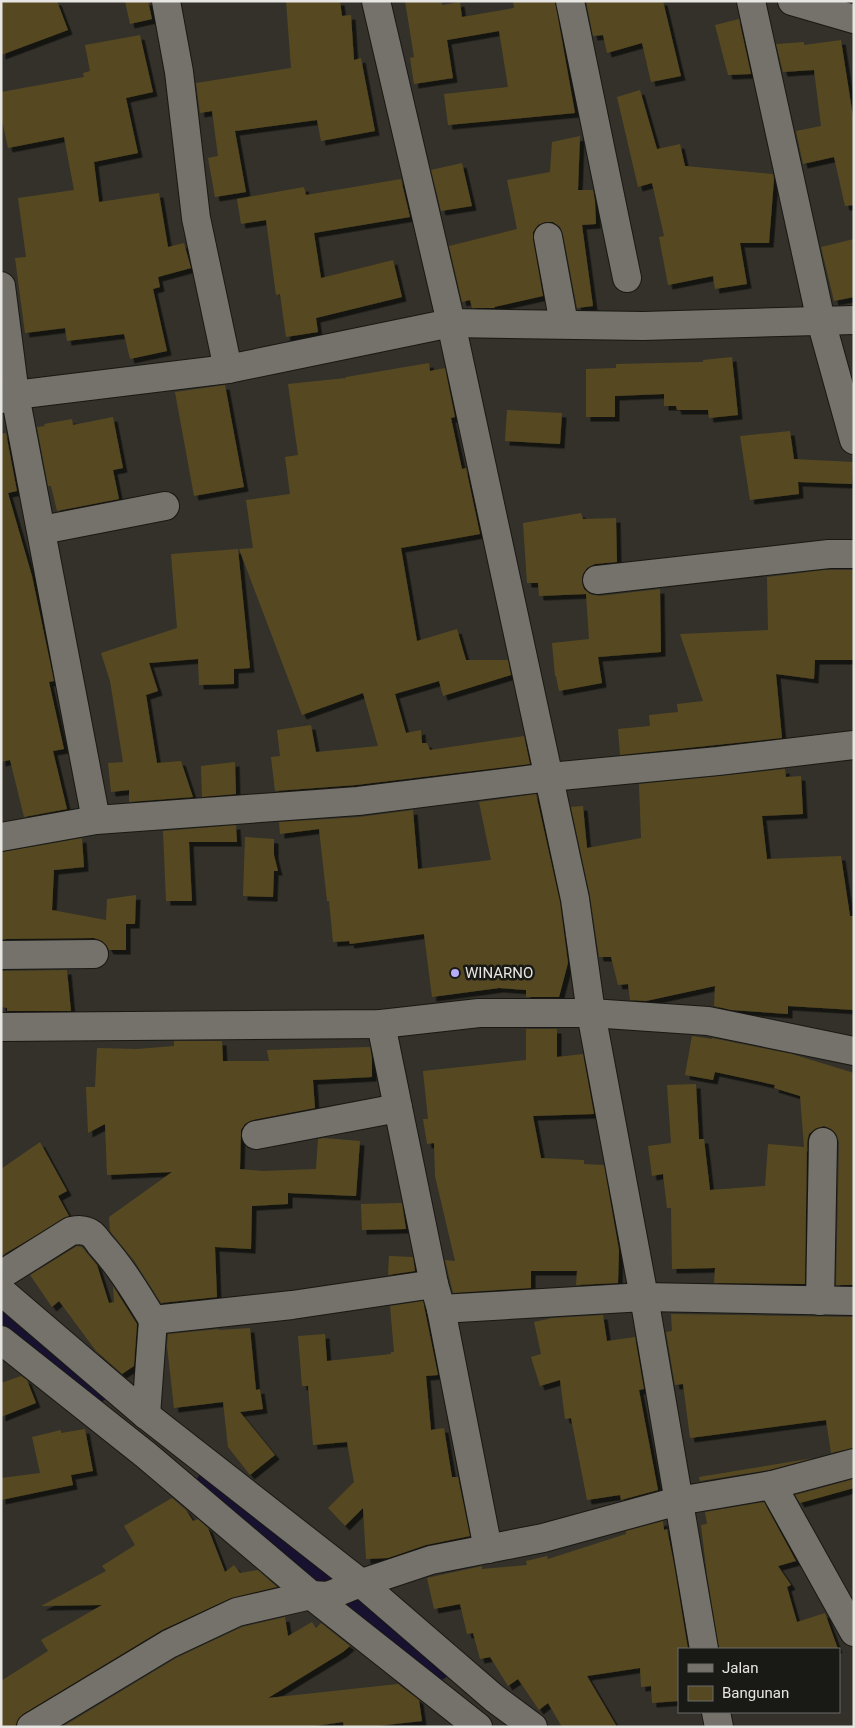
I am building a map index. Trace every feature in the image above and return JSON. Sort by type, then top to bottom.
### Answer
[{"type":"street","points":[[166,1],[179,72],[196,218],[228,369]]},
{"type":"street","points":[[376,1],[451,323],[575,899],[591,1013],[644,1297],[704,1648]]},
{"type":"street","points":[[570,1],[627,278]]},
{"type":"street","points":[[751,1],[821,321],[854,440]]},
{"type":"street","points":[[792,1],[854,19]]},
{"type":"street","points":[[548,237],[564,324]]},
{"type":"street","points":[[1,286],[8,397],[42,530],[96,820]]},
{"type":"street","points":[[8,397],[228,369],[451,323],[643,326],[854,320]]},
{"type":"street","points":[[42,530],[165,506]]},
{"type":"street","points":[[597,580],[820,555],[854,554]]},
{"type":"street","points":[[1,837],[96,820],[358,801],[550,777],[718,761],[854,745]]},
{"type":"street","points":[[1,955],[94,954]]},
{"type":"street","points":[[1,1027],[381,1024],[479,1013],[591,1013],[708,1021],[854,1051]]},
{"type":"street","points":[[381,1024],[488,1549]]},
{"type":"street","points":[[256,1135],[398,1108]]},
{"type":"street","points":[[820,1301],[823,1142]]},
{"type":"street","points":[[1,1274],[71,1231],[80,1230],[92,1235],[107,1251],[153,1320],[146,1415]]},
{"type":"street","points":[[1,1291],[146,1415],[338,1591],[478,1727]]},
{"type":"street","points":[[153,1320],[292,1304],[437,1296],[854,1301]]},
{"type":"street","points":[[1,1340],[146,1455],[533,1727]]},
{"type":"street","points":[[31,1727],[169,1644],[237,1612],[338,1591],[431,1560],[543,1538],[678,1501],[772,1485],[854,1463]]},
{"type":"street","points":[[772,1485],[854,1632]]},
{"type":"street","points":[[716,1713],[719,1727]]},
{"type":"building","points":[[1,1],[57,1],[68,30],[1,55]]},
{"type":"building","points":[[125,1],[148,1],[152,19],[130,24]]},
{"type":"building","points":[[286,1],[340,1],[342,16],[351,15],[354,60],[361,58],[375,131],[321,141],[317,120],[235,131],[246,192],[215,197],[208,158],[218,156],[212,111],[200,113],[196,83],[291,68]]},
{"type":"building","points":[[405,1],[442,1],[442,5],[460,2],[462,17],[514,8],[513,1],[555,1],[575,113],[448,125],[444,94],[508,87],[499,31],[447,40],[453,78],[414,84],[410,58],[414,57]]},
{"type":"building","points":[[586,1],[663,1],[681,76],[651,82],[642,43],[607,53],[603,35],[593,36]]},
{"type":"building","points":[[739,19],[751,74],[728,75],[715,25]]},
{"type":"building","points":[[140,35],[153,92],[126,98],[138,153],[94,162],[99,202],[159,193],[168,247],[184,243],[191,268],[158,277],[160,287],[153,289],[167,351],[130,359],[124,334],[67,341],[65,328],[25,333],[15,258],[26,257],[18,198],[74,190],[64,137],[8,148],[1,116],[1,92],[84,77],[83,73],[90,71],[85,45]]},
{"type":"building","points":[[841,40],[854,123],[854,205],[845,206],[834,157],[803,164],[796,131],[821,126],[814,70],[783,72],[776,44],[804,42],[804,45]]},
{"type":"building","points":[[640,90],[657,149],[680,144],[685,166],[773,174],[769,243],[740,243],[747,284],[715,289],[713,276],[668,285],[659,237],[664,236],[652,183],[638,187],[617,97]]},
{"type":"building","points":[[580,136],[578,190],[593,190],[595,201],[596,224],[582,225],[593,306],[577,308],[563,234],[560,227],[553,222],[538,225],[533,232],[543,296],[495,308],[472,308],[470,300],[462,302],[449,246],[517,229],[507,180],[550,172],[552,142]]},
{"type":"building","points":[[462,163],[472,206],[441,211],[431,170]]},
{"type":"building","points":[[401,179],[410,217],[314,233],[321,278],[393,260],[402,297],[316,318],[318,332],[286,337],[280,294],[276,295],[266,220],[241,224],[237,199],[304,187],[306,195]]},
{"type":"building","points":[[854,239],[854,297],[834,301],[821,247]]},
{"type":"building","points":[[732,357],[738,415],[709,418],[708,410],[677,410],[676,406],[664,406],[664,394],[615,396],[615,417],[586,417],[586,369],[616,368],[616,364],[703,362],[703,360]]},
{"type":"building","points":[[429,363],[430,371],[445,368],[455,417],[451,418],[462,469],[466,468],[480,534],[401,548],[417,641],[457,629],[466,660],[508,660],[511,675],[443,696],[439,681],[395,694],[406,733],[421,730],[422,743],[427,743],[430,750],[524,736],[530,764],[356,785],[275,791],[271,757],[280,756],[277,730],[311,725],[316,752],[378,746],[363,693],[302,715],[239,549],[253,548],[246,500],[290,494],[285,457],[298,455],[288,384],[346,378]]},
{"type":"building","points":[[225,385],[244,487],[194,496],[175,392]]},
{"type":"building","points":[[507,410],[562,413],[560,444],[505,441]]},
{"type":"building","points":[[113,417],[123,468],[113,470],[119,499],[57,511],[51,486],[48,486],[37,427],[72,419],[73,425]]},
{"type":"building","points":[[790,431],[794,459],[853,462],[852,484],[798,482],[799,494],[750,500],[740,436]]},
{"type":"building","points":[[6,433],[17,491],[8,493],[32,576],[54,681],[49,682],[64,749],[53,751],[67,809],[24,817],[10,760],[1,762],[1,434]]},
{"type":"building","points":[[581,513],[583,519],[616,518],[617,562],[595,564],[587,568],[583,574],[582,582],[584,589],[590,594],[599,596],[660,589],[661,652],[598,657],[602,683],[559,691],[555,676],[552,643],[589,639],[586,594],[539,596],[538,583],[527,583],[523,523]]},
{"type":"building","points":[[238,549],[250,668],[234,669],[234,684],[199,685],[198,659],[149,663],[158,691],[146,695],[157,763],[181,761],[193,797],[129,802],[129,790],[111,792],[108,763],[123,762],[110,681],[101,653],[177,628],[171,554]]},
{"type":"building","points":[[824,570],[854,570],[854,660],[815,660],[814,679],[776,674],[782,738],[620,755],[618,729],[650,726],[649,715],[678,712],[677,704],[703,701],[680,634],[768,630],[767,577]]},
{"type":"building","points":[[235,762],[236,794],[202,797],[201,766]]},
{"type":"building","points":[[785,769],[786,777],[801,776],[803,814],[762,816],[767,859],[841,856],[850,916],[854,916],[854,1010],[788,1006],[788,1014],[731,1010],[714,1006],[715,986],[646,1001],[630,1000],[628,984],[618,985],[611,957],[599,957],[590,896],[571,807],[583,806],[587,848],[641,838],[639,784]]},
{"type":"building","points":[[536,794],[560,902],[568,963],[559,997],[526,997],[526,990],[499,988],[432,997],[424,934],[350,944],[349,941],[333,942],[319,829],[280,834],[279,822],[359,817],[413,810],[418,869],[491,860],[479,802]]},
{"type":"building","points":[[236,825],[237,842],[189,842],[192,901],[166,901],[163,831]]},
{"type":"building","points":[[245,837],[274,839],[274,855],[278,871],[274,871],[273,897],[243,896]]},
{"type":"building","points":[[82,838],[84,867],[54,870],[52,910],[106,920],[107,899],[136,895],[135,924],[126,924],[126,950],[109,950],[102,941],[94,938],[1,939],[2,852]]},
{"type":"building","points":[[67,970],[71,1011],[7,1011],[7,1008],[1,1007],[1,971]]},
{"type":"building","points":[[526,1029],[557,1029],[557,1057],[583,1054],[594,1114],[533,1116],[541,1158],[584,1160],[584,1164],[604,1165],[619,1250],[618,1283],[576,1285],[577,1271],[531,1271],[531,1288],[453,1293],[445,1260],[455,1261],[435,1176],[434,1143],[427,1144],[423,1119],[428,1119],[423,1071],[526,1060]]},
{"type":"building","points":[[692,1036],[712,1038],[792,1054],[854,1073],[854,1285],[836,1285],[839,1142],[836,1134],[824,1126],[815,1129],[809,1134],[807,1142],[805,1284],[714,1283],[715,1268],[672,1269],[671,1208],[667,1208],[663,1174],[652,1176],[648,1146],[671,1143],[667,1085],[696,1084],[699,1139],[704,1139],[710,1190],[765,1186],[768,1144],[804,1147],[800,1096],[774,1088],[775,1085],[715,1072],[713,1080],[685,1075]]},
{"type":"building","points":[[174,1041],[222,1041],[223,1061],[269,1061],[267,1050],[370,1047],[372,1077],[313,1080],[315,1108],[253,1120],[245,1124],[241,1130],[240,1169],[263,1171],[316,1169],[318,1139],[360,1141],[356,1196],[288,1193],[288,1204],[252,1206],[251,1249],[215,1247],[217,1297],[161,1303],[135,1262],[110,1231],[109,1217],[172,1172],[107,1175],[105,1124],[88,1133],[86,1087],[95,1087],[97,1048],[137,1049],[174,1046]]},
{"type":"building","points":[[40,1142],[67,1191],[58,1196],[69,1216],[1,1256],[1,1169]]},
{"type":"building","points":[[402,1203],[406,1229],[362,1230],[361,1204]]},
{"type":"building","points":[[77,1246],[82,1247],[97,1265],[109,1303],[114,1302],[113,1286],[137,1324],[134,1366],[122,1374],[96,1351],[59,1301],[52,1307],[30,1275]]},
{"type":"building","points":[[389,1256],[413,1257],[415,1271],[388,1275]]},
{"type":"building","points":[[423,1301],[438,1375],[426,1376],[431,1430],[444,1428],[452,1477],[458,1477],[470,1536],[426,1545],[388,1558],[366,1559],[363,1508],[345,1526],[328,1508],[354,1482],[347,1442],[313,1445],[308,1386],[302,1386],[298,1336],[325,1334],[327,1361],[391,1354],[391,1352],[394,1352],[390,1306]]},
{"type":"building","points":[[671,1314],[854,1317],[854,1448],[831,1453],[826,1420],[690,1438],[683,1384],[675,1385],[666,1332],[672,1331]]},
{"type":"building","points":[[603,1315],[607,1341],[635,1337],[644,1389],[639,1390],[658,1490],[621,1500],[620,1495],[587,1500],[571,1418],[565,1419],[560,1380],[540,1386],[531,1357],[541,1354],[534,1322],[552,1318]]},
{"type":"building","points":[[250,1328],[256,1390],[260,1389],[263,1409],[240,1412],[275,1455],[250,1475],[228,1447],[223,1402],[174,1408],[167,1346],[168,1334]]},
{"type":"building","points":[[21,1376],[27,1380],[36,1403],[1,1417],[1,1383]]},
{"type":"building","points":[[85,1429],[93,1471],[71,1475],[73,1485],[1,1500],[1,1478],[40,1473],[32,1437],[61,1430],[61,1433]]},
{"type":"building","points":[[814,1458],[769,1470],[700,1481],[699,1477]]},
{"type":"building","points":[[854,1479],[854,1488],[800,1503],[795,1495]]},
{"type":"building","points":[[172,1498],[186,1510],[193,1521],[198,1519],[208,1528],[225,1572],[234,1565],[240,1573],[258,1570],[277,1587],[231,1598],[162,1630],[23,1714],[18,1719],[15,1727],[1,1727],[1,1681],[48,1651],[41,1640],[102,1605],[41,1606],[106,1571],[102,1566],[135,1545],[124,1526]]},
{"type":"building","points":[[764,1502],[796,1561],[778,1566],[791,1585],[787,1587],[797,1622],[825,1613],[838,1648],[719,1648],[701,1525],[707,1524],[705,1512]]},
{"type":"building","points":[[663,1521],[664,1530],[667,1529],[674,1564],[688,1648],[678,1648],[678,1701],[652,1703],[651,1686],[641,1687],[640,1668],[587,1676],[617,1727],[562,1727],[548,1703],[539,1710],[518,1679],[508,1686],[490,1657],[480,1659],[473,1633],[467,1634],[460,1604],[434,1609],[427,1578],[482,1566],[482,1569],[527,1565],[526,1561],[547,1556],[548,1559],[626,1534],[626,1531]]},
{"type":"building","points":[[285,1617],[288,1636],[312,1622],[316,1628],[321,1623],[350,1646],[268,1698],[398,1684],[419,1700],[422,1721],[368,1727],[344,1727],[343,1722],[308,1727],[62,1727],[176,1658],[242,1627]]},
{"type":"waterway","points":[[1,1311],[95,1389]]},
{"type":"waterway","points":[[211,1483],[437,1666]]},
{"type":"place","name":"WINARNO","points":[[455,973]]}]
